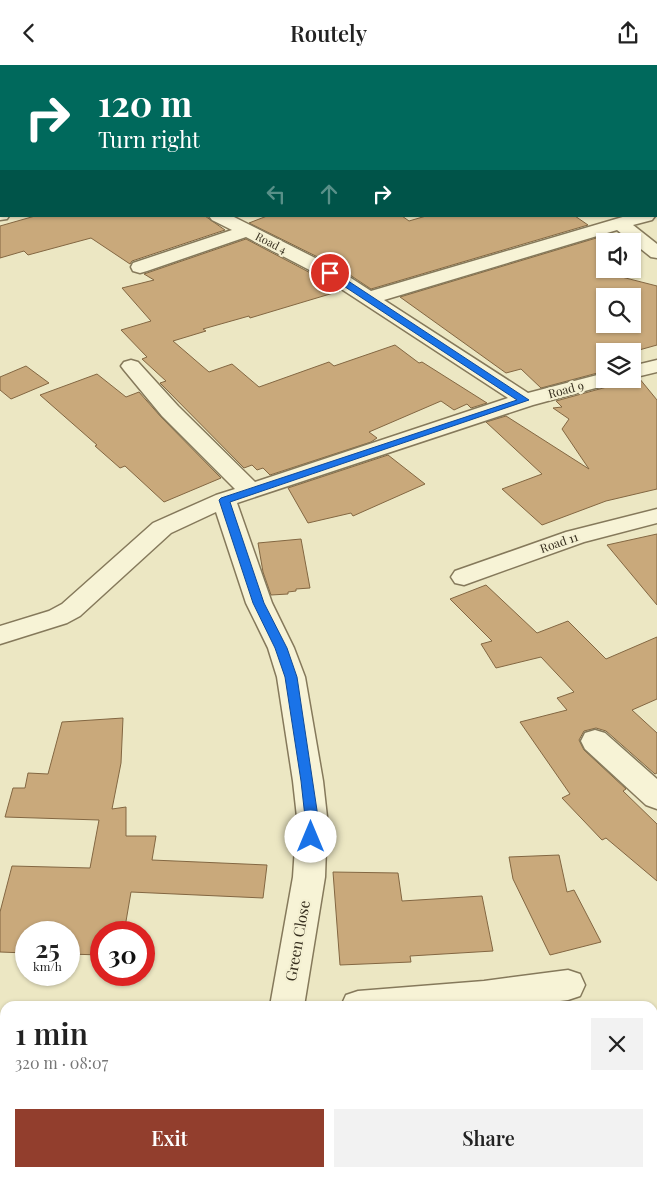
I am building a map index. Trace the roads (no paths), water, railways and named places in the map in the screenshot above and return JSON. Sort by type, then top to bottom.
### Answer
[{"type":"street","name":"Road 4","points":[[220,217],[330,273],[525,400]]},
{"type":"street","points":[[369,298],[643,217]]},
{"type":"street","points":[[620,224],[657,253]]},
{"type":"street","points":[[140,267],[248,231]]},
{"type":"street","points":[[131,366],[170,411],[250,491]]},
{"type":"street","points":[[641,370],[657,366]]},
{"type":"street","name":"Road 9","points":[[0,635],[58,617],[71,610],[162,528],[224,500],[299,477],[525,400],[596,382]]},
{"type":"street","name":"Green Close","points":[[224,500],[259,603],[281,648],[291,677],[312,817],[309,877],[288,1001]]},
{"type":"street","name":"Road 11","points":[[464,577],[575,537],[657,515]]},
{"type":"street","points":[[595,741],[657,797]]},
{"type":"street","points":[[415,1001],[568,985]]}]
